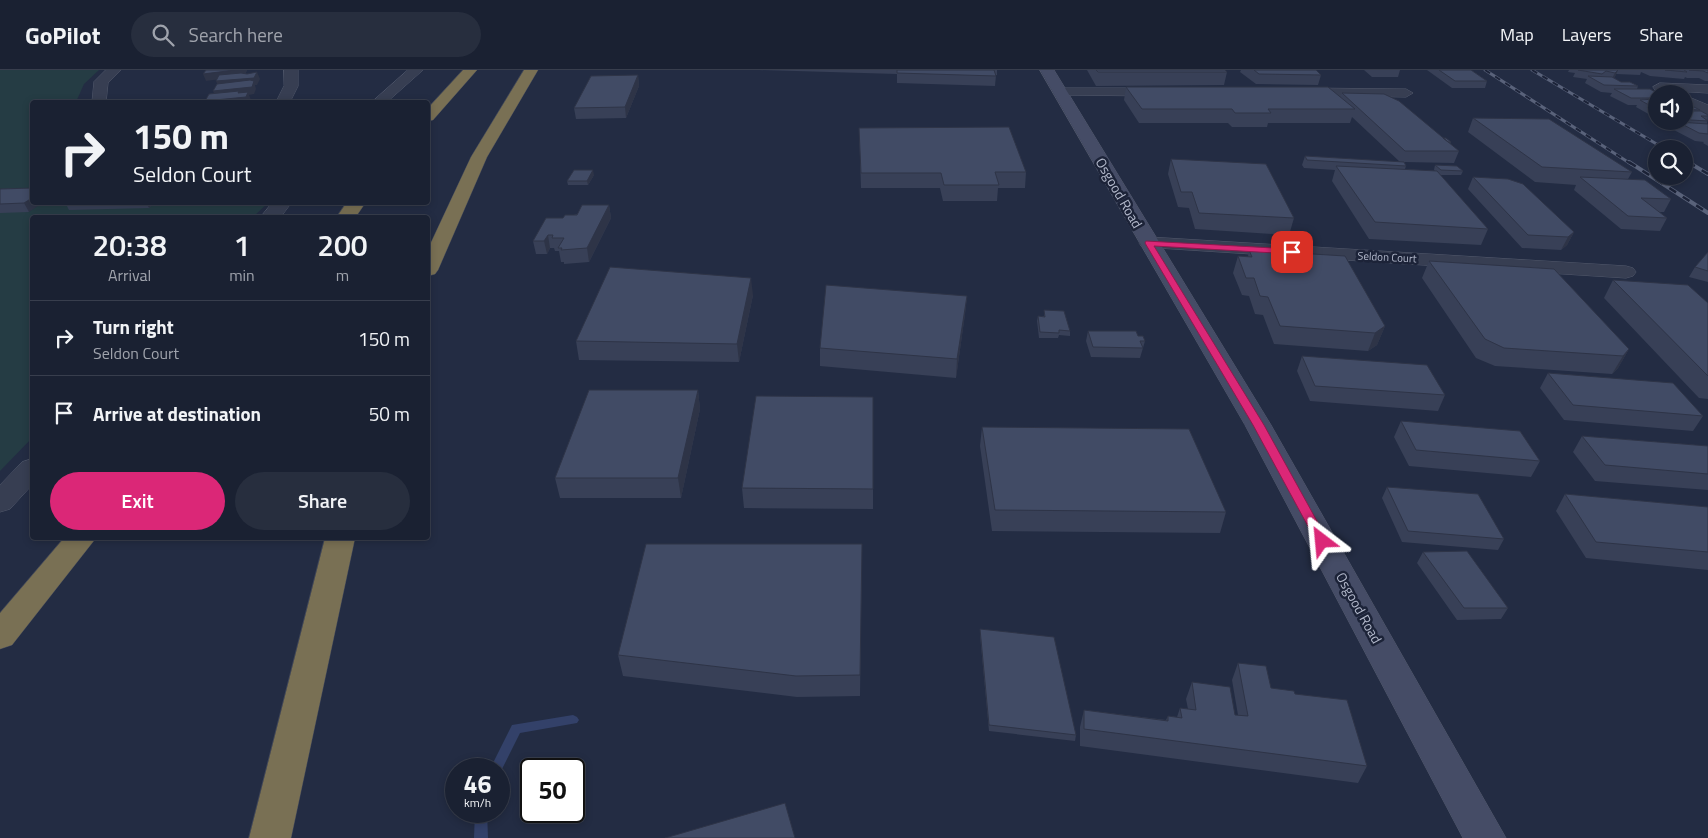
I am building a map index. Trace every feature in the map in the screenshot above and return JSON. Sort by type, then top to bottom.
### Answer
[{"type":"highway","points":[[430,115],[470,70]]},
{"type":"highway","points":[[430,266],[479,157],[531,70]]},
{"type":"highway","points":[[0,636],[79,540]]},
{"type":"highway","points":[[270,838],[340,540]]},
{"type":"main road","name":"Osgood Road","points":[[1047,70],[1258,425],[1485,838]]},
{"type":"street","points":[[99,100],[101,82],[114,70]]},
{"type":"street","points":[[284,100],[291,86],[291,70]]},
{"type":"street","points":[[381,100],[416,70]]},
{"type":"street","points":[[1693,90],[1708,89]]},
{"type":"street","points":[[1061,92],[1180,92]]},
{"type":"street","points":[[1287,92],[1406,92]]},
{"type":"street","points":[[1693,104],[1708,111]]},
{"type":"street","points":[[272,215],[280,205]]},
{"type":"street","name":"Seldon Court","points":[[1149,243],[1626,272]]},
{"type":"street","points":[[0,502],[30,470]]},
{"type":"shaded area","points":[[0,70],[99,70],[84,84],[77,100],[30,100],[30,205],[266,205],[255,215],[30,215],[30,440],[0,471]]},
{"type":"building","points":[[206,70],[235,70],[203,74]]},
{"type":"building","points":[[897,70],[994,70],[996,76],[897,73]]},
{"type":"building","points":[[1096,70],[1225,70],[1227,72],[1098,72]]},
{"type":"building","points":[[1254,70],[1316,70],[1321,75],[1259,74]]},
{"type":"building","points":[[1439,70],[1471,70],[1487,81],[1455,81]]},
{"type":"building","points":[[1578,70],[1618,70],[1615,73],[1606,71],[1602,74]]},
{"type":"building","points":[[1665,70],[1684,70],[1687,72]]},
{"type":"building","points":[[1689,70],[1708,70],[1708,73],[1703,71]]},
{"type":"building","points":[[257,72],[254,78],[216,81],[219,75]]},
{"type":"building","points":[[638,75],[625,107],[574,108],[591,76]]},
{"type":"building","points":[[1588,76],[1612,77],[1621,82],[1630,82],[1638,86],[1604,85]]},
{"type":"building","points":[[254,81],[252,87],[213,91],[217,84]]},
{"type":"building","points":[[1126,87],[1328,87],[1355,109],[1268,109],[1271,113],[1235,113],[1232,109],[1142,109]]},
{"type":"building","points":[[1614,89],[1648,89],[1648,98],[1631,98]]},
{"type":"building","points":[[248,92],[246,97],[206,100],[209,94]]},
{"type":"building","points":[[1342,93],[1384,94],[1399,101],[1459,151],[1405,151]]},
{"type":"building","points":[[1640,100],[1648,100],[1648,104]]},
{"type":"building","points":[[1693,111],[1701,111],[1708,115],[1701,116],[1708,121],[1693,120]]},
{"type":"building","points":[[1473,118],[1549,119],[1632,172],[1542,167]]},
{"type":"building","points":[[1693,123],[1708,124],[1708,134],[1693,130]]},
{"type":"building","points":[[1009,127],[1026,172],[995,172],[999,185],[944,185],[941,173],[861,173],[859,128]]},
{"type":"building","points":[[1305,156],[1404,162],[1406,166],[1307,160]]},
{"type":"building","points":[[1171,159],[1266,164],[1294,218],[1199,213],[1192,192],[1181,192]]},
{"type":"building","points":[[1435,165],[1457,166],[1463,171],[1441,170]]},
{"type":"building","points":[[1336,166],[1437,171],[1488,229],[1375,222]]},
{"type":"building","points":[[574,170],[593,170],[587,181],[567,181]]},
{"type":"building","points":[[1473,177],[1508,179],[1523,184],[1574,232],[1568,237],[1528,235]]},
{"type":"building","points":[[1580,177],[1645,180],[1648,185],[1652,185],[1671,199],[1641,198],[1667,218],[1628,216]]},
{"type":"building","points":[[30,188],[30,199],[24,203],[0,204],[0,189]]},
{"type":"building","points":[[582,205],[609,205],[587,248],[561,250],[562,248],[558,248],[564,238],[552,238],[553,235],[548,235],[544,241],[533,241],[546,218],[563,218],[565,215],[577,215]]},
{"type":"building","points":[[1249,250],[1345,256],[1385,326],[1375,333],[1280,326],[1268,297],[1260,296],[1254,278],[1246,278],[1238,256],[1252,257]]},
{"type":"building","points":[[1708,252],[1708,271],[1695,267]]},
{"type":"building","points":[[1429,261],[1554,269],[1629,349],[1623,356],[1504,348],[1485,339]]},
{"type":"building","points":[[610,267],[751,278],[737,344],[576,341]]},
{"type":"building","points":[[1613,280],[1688,285],[1708,303],[1708,376]]},
{"type":"building","points":[[826,285],[967,296],[957,359],[820,348]]},
{"type":"building","points":[[1044,310],[1064,311],[1070,331],[1059,330],[1059,333],[1040,332],[1038,316],[1045,317]]},
{"type":"building","points":[[1088,331],[1136,331],[1138,336],[1143,336],[1145,341],[1140,341],[1143,348],[1093,347]]},
{"type":"building","points":[[1302,356],[1427,365],[1445,395],[1315,386]]},
{"type":"building","points":[[1548,373],[1673,383],[1703,416],[1573,405]]},
{"type":"building","points":[[589,390],[698,390],[678,478],[555,478]]},
{"type":"building","points":[[756,396],[873,397],[873,489],[742,488]]},
{"type":"building","points":[[1401,421],[1520,431],[1540,461],[1416,450]]},
{"type":"building","points":[[982,427],[1189,429],[1226,512],[995,510]]},
{"type":"building","points":[[1582,436],[1708,446],[1708,474],[1605,465]]},
{"type":"building","points":[[1387,487],[1478,494],[1504,539],[1408,531]]},
{"type":"building","points":[[1565,494],[1708,507],[1708,552],[1596,542]]},
{"type":"building","points":[[646,544],[862,544],[860,675],[796,676],[618,655]]},
{"type":"building","points":[[1467,551],[1508,608],[1464,608],[1423,552]]},
{"type":"building","points":[[980,629],[1054,637],[1076,735],[989,725]]},
{"type":"building","points":[[1238,663],[1266,666],[1271,688],[1294,691],[1295,694],[1347,700],[1367,766],[1084,729],[1084,710],[1168,721],[1168,716],[1182,718],[1180,708],[1196,710],[1192,682],[1230,687],[1235,715],[1248,716]]},
{"type":"building","points":[[785,803],[795,838],[665,838]]},
{"type":"waterway","points":[[502,758],[516,729],[573,720]]},
{"type":"waterway","points":[[481,823],[481,838]]},
{"type":"railway","points":[[1485,70],[1631,164]]},
{"type":"railway","points":[[1532,70],[1650,140]]},
{"type":"railway","points":[[1629,162],[1708,213]]},
{"type":"railway","points":[[1693,165],[1708,174]]},
{"type":"route","points":[[1292,252],[1149,243],[1258,425],[1322,541]]}]
